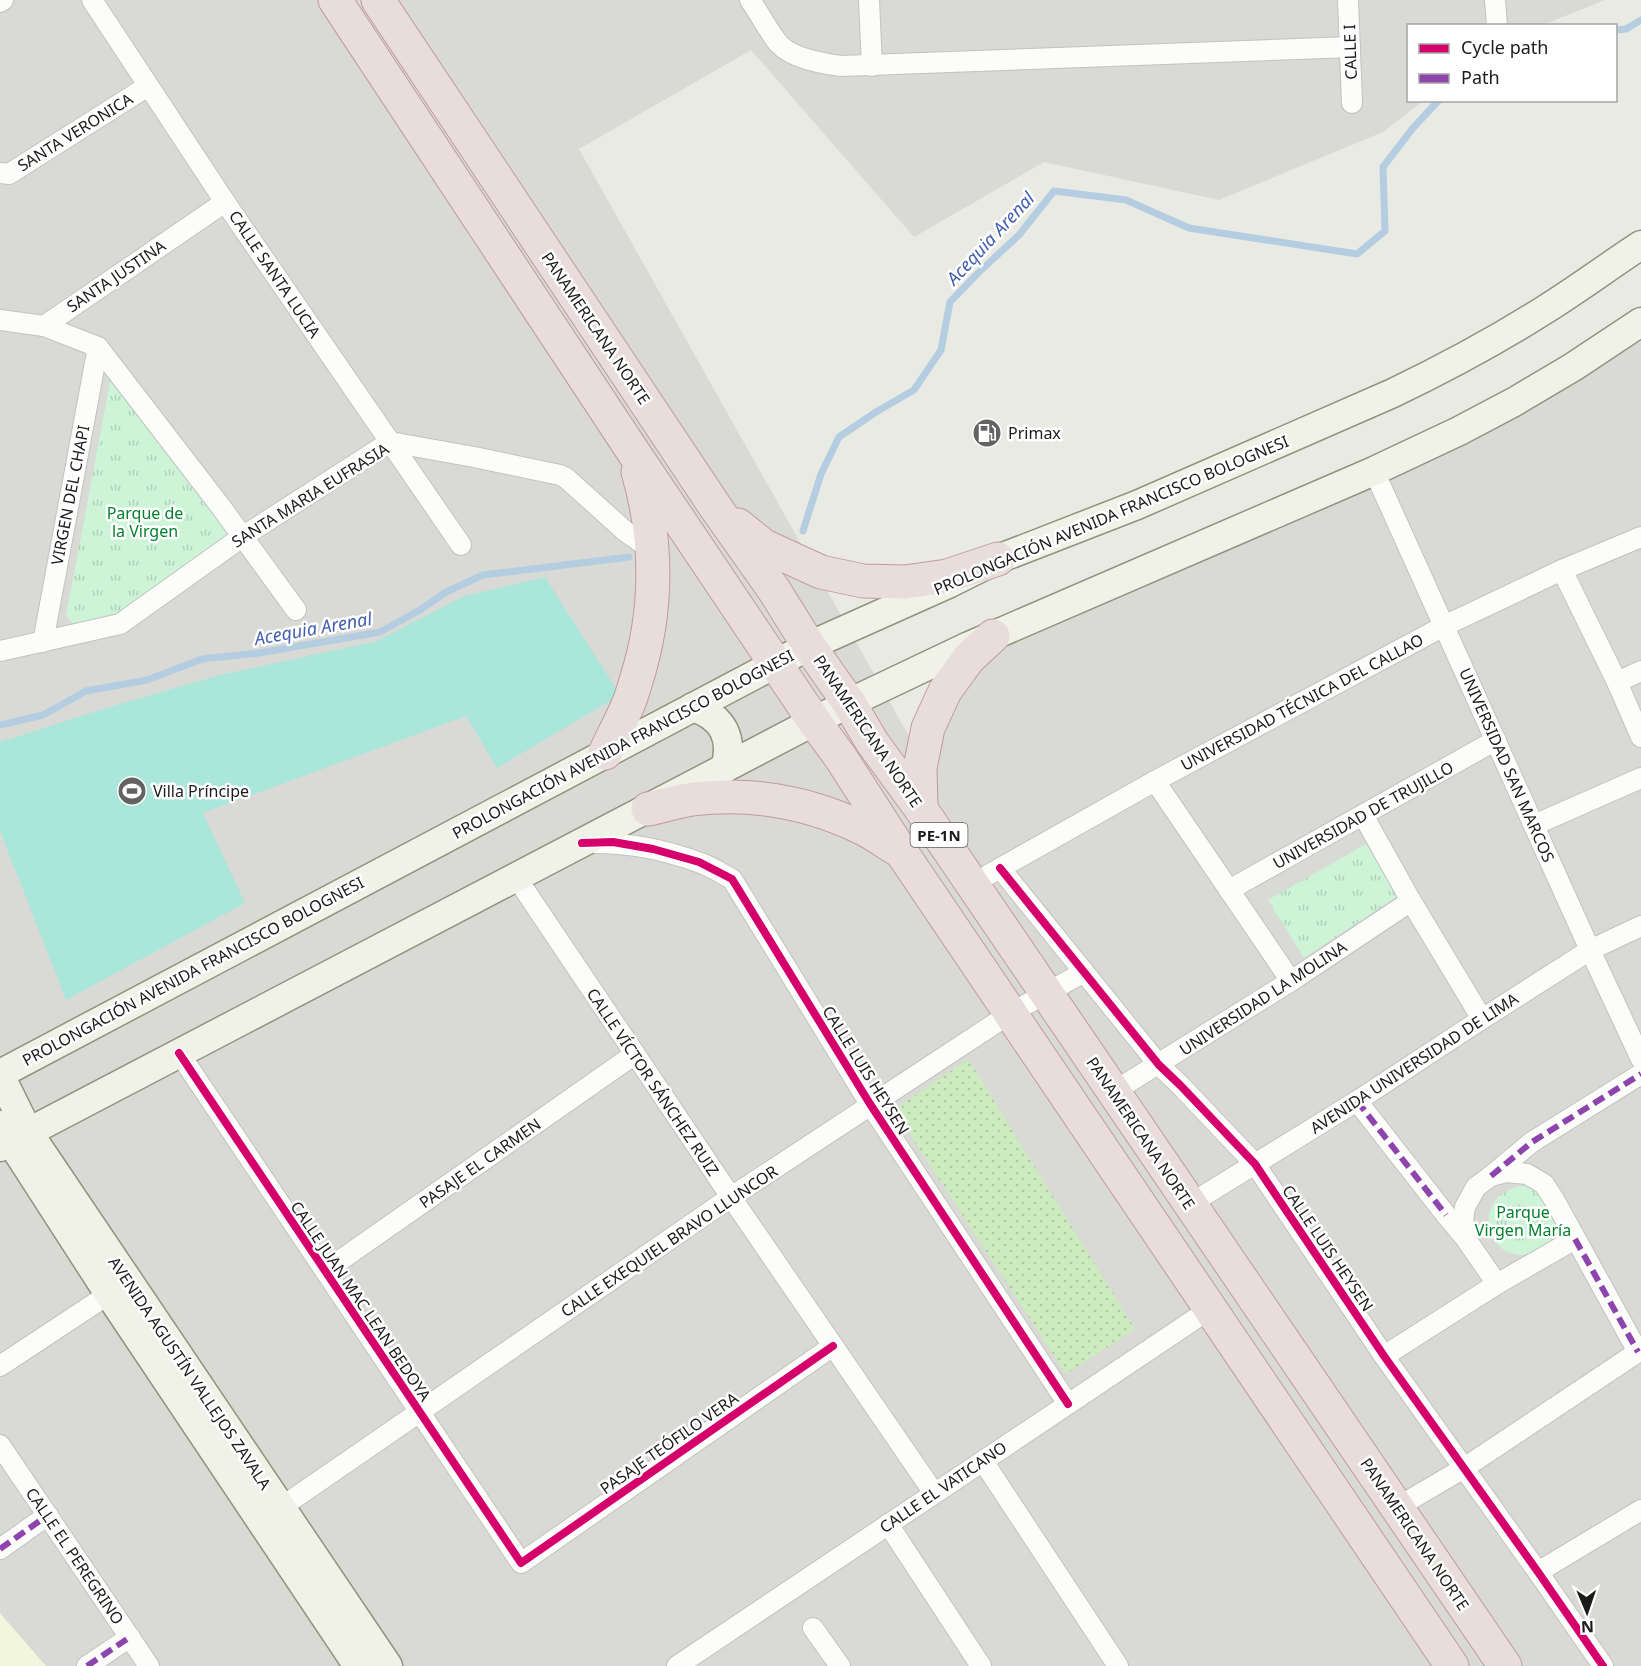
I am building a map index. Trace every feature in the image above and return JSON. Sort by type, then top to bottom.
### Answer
[{"type":"highway","name":"PE-1N","points":[[335,0],[814,722],[841,758],[1452,1666]]},
{"type":"highway","name":"PANAMERICANA NORTE","points":[[378,0],[716,508],[774,590],[872,742],[921,809],[1505,1666]]},
{"type":"highway","points":[[605,753],[628,705],[644,656],[652,604],[653,551],[646,500],[632,450]]},
{"type":"highway","points":[[716,508],[764,546],[821,572],[862,581],[905,582],[947,576],[998,559]]},
{"type":"highway","points":[[921,809],[920,768],[928,728],[945,691],[969,658],[993,636]]},
{"type":"highway","points":[[648,809],[691,799],[736,796],[781,800],[824,811],[865,829],[903,853]]},
{"type":"main road","name":"PROLONGACIÓN AVENIDA FRANCISCO BOLOGNESI","points":[[0,1074],[809,646],[998,559],[1137,505],[1393,393],[1473,352],[1538,314],[1641,245]]},
{"type":"main road","points":[[9,1137],[179,1053],[849,704],[993,636],[1374,471],[1459,431],[1573,367],[1641,322]]},
{"type":"main road","points":[[693,707],[704,710],[721,725],[729,746],[725,768]]},
{"type":"main road","name":"AVENIDA AGUSTÍN VALLEJOS ZAVALA","points":[[0,1074],[9,1137],[109,1294],[271,1514],[388,1666]]},
{"type":"main road","name":"AVENIDA AGUSTÍN VALLEJOS ZAVALA","points":[[9,1137],[271,1514],[358,1666]]},
{"type":"street","name":"CALLE SANTA LUCIA","points":[[92,0],[225,202],[461,545]]},
{"type":"street","points":[[750,0],[780,45],[799,56],[820,63],[841,66],[1350,47]]},
{"type":"street","points":[[869,0],[872,66]]},
{"type":"street","name":"CALLE I","points":[[1348,0],[1352,103]]},
{"type":"street","points":[[1495,0],[1497,24]]},
{"type":"street","name":"SANTA VERONICA","points":[[0,172],[9,174],[148,86]]},
{"type":"street","name":"SANTA JUSTINA","points":[[44,326],[225,202]]},
{"type":"street","points":[[0,320],[44,326],[98,347],[221,507],[296,610]]},
{"type":"street","name":"VIRGEN DEL CHAPI","points":[[43,642],[98,347]]},
{"type":"street","name":"SANTA MARIA EUFRASIA","points":[[0,651],[120,624],[242,537],[390,442],[560,475],[625,531],[653,551]]},
{"type":"street","name":"UNIVERSIDAD SAN MARCOS","points":[[1374,471],[1641,1059]]},
{"type":"street","name":"UNIVERSIDAD TÉCNICA DEL CALLAO","points":[[972,884],[1155,781],[1444,626],[1562,570],[1641,537]]},
{"type":"street","points":[[1562,570],[1617,682],[1641,737]]},
{"type":"street","points":[[1617,682],[1641,671]]},
{"type":"street","name":"UNIVERSIDAD DE TRUJILLO","points":[[1229,890],[1496,740]]},
{"type":"street","points":[[1534,825],[1641,778]]},
{"type":"street","points":[[1155,781],[1291,981]]},
{"type":"street","points":[[1363,815],[1411,901],[1482,1019]]},
{"type":"street","name":"CALLE LUIS HEYSEN","points":[[582,843],[613,842],[653,849],[699,862],[732,879],[870,1104],[1068,1404]]},
{"type":"street","name":"CALLE LUIS HEYSEN","points":[[1000,868],[1159,1065],[1255,1164],[1384,1356],[1602,1666]]},
{"type":"street","name":"CALLE VÍCTOR SÁNCHEZ RUIZ","points":[[516,877],[730,1197],[934,1493]]},
{"type":"street","name":"UNIVERSIDAD LA MOLINA","points":[[1113,1092],[1291,981],[1411,901]]},
{"type":"street","name":"AVENIDA UNIVERSIDAD DE LIMA","points":[[1190,1204],[1357,1101],[1590,950],[1641,926]]},
{"type":"street","name":"CALLE EXEQUIEL BRAVO LLUNCOR","points":[[271,1514],[730,1197],[1011,1013],[1084,972]]},
{"type":"street","name":"CALLE JUAN MAC LEAN BEDOYA","points":[[179,1053],[521,1563]]},
{"type":"street","name":"PASAJE EL CARMEN","points":[[325,1271],[635,1054]]},
{"type":"street","points":[[1468,1242],[1463,1220],[1465,1207],[1476,1187],[1532,1142],[1641,1074]]},
{"type":"street","points":[[1357,1101],[1468,1242],[1497,1284]]},
{"type":"street","points":[[1396,1508],[1464,1468],[1639,1351],[1544,1184],[1527,1174],[1506,1172],[1491,1176]]},
{"type":"street","points":[[1384,1356],[1497,1284],[1575,1239]]},
{"type":"street","points":[[0,1366],[109,1294]]},
{"type":"street","name":"CALLE EL VATICANO","points":[[676,1666],[1210,1309]]},
{"type":"street","name":"PASAJE TEÓFILO VERA","points":[[521,1563],[833,1346]]},
{"type":"street","name":"CALLE EL PEREGRINO","points":[[0,1445],[149,1666]]},
{"type":"street","points":[[983,1461],[1118,1666]]},
{"type":"street","points":[[1538,1572],[1641,1510]]},
{"type":"street","points":[[0,1549],[48,1515]]},
{"type":"street","points":[[888,1524],[981,1666]]},
{"type":"street","points":[[813,1628],[840,1666]]},
{"type":"street","points":[[87,1666],[130,1637]]},
{"type":"shaded area","points":[[0,0],[1605,0],[1545,24],[1407,24],[1407,102],[1422,102],[1383,132],[1219,200],[1044,162],[914,237],[751,50],[579,149],[933,779],[940,721],[984,656],[1576,382],[1641,341],[1641,1666],[0,1666]]},
{"type":"shaded area","name":"Villa Príncipe","points":[[545,577],[620,695],[497,768],[466,716],[203,813],[245,903],[66,1000],[0,831],[0,742],[220,675],[377,641],[464,596]]},
{"type":"shaded area","points":[[0,1613],[46,1666],[0,1666]]},
{"type":"green space","name":"Parque de la Virgen","points":[[120,379],[231,538],[121,613],[73,624],[66,616],[110,382]]},
{"type":"green space","points":[[1366,844],[1398,896],[1304,958],[1268,900]]},
{"type":"green space","points":[[968,1059],[1135,1329],[1066,1374],[894,1110]]},
{"type":"green space","name":"Parque Virgen María","points":[[1519,1186],[1531,1187],[1542,1193],[1558,1224],[1557,1234],[1552,1242],[1536,1253],[1527,1255],[1507,1252],[1499,1246],[1491,1235],[1488,1221],[1491,1208],[1499,1196]]},
{"type":"waterway","name":"Acequia Arenal","points":[[1617,30],[1626,29],[1641,20]]},
{"type":"waterway","name":"Acequia Arenal","points":[[803,531],[821,474],[839,437],[914,390],[941,350],[950,302],[1019,235],[1054,191],[1126,200],[1189,228],[1357,254],[1385,231],[1383,167],[1413,128],[1437,102]]},
{"type":"waterway","name":"Acequia Arenal","points":[[0,725],[43,715],[86,691],[147,680],[202,659],[259,653],[380,632],[420,610],[446,592],[483,575],[629,557]]},
{"type":"marked path","points":[[1491,1176],[1532,1142],[1641,1074]]},
{"type":"marked path","points":[[1357,1101],[1446,1215]]},
{"type":"marked path","points":[[1575,1239],[1638,1352]]},
{"type":"marked path","points":[[0,1549],[48,1515]]},
{"type":"marked path","points":[[87,1666],[130,1637]]},
{"type":"cycle path","points":[[582,843],[613,842],[653,849],[699,862],[732,879],[870,1104],[1068,1404]]},
{"type":"cycle path","points":[[1000,868],[1159,1065],[1255,1164],[1384,1356],[1603,1666]]},
{"type":"cycle path","points":[[179,1053],[521,1563],[833,1346]]},
{"type":"place","name":"Primax","points":[[987,433]]},
{"type":"place","name":"Villa Príncipe","points":[[132,791]]}]
